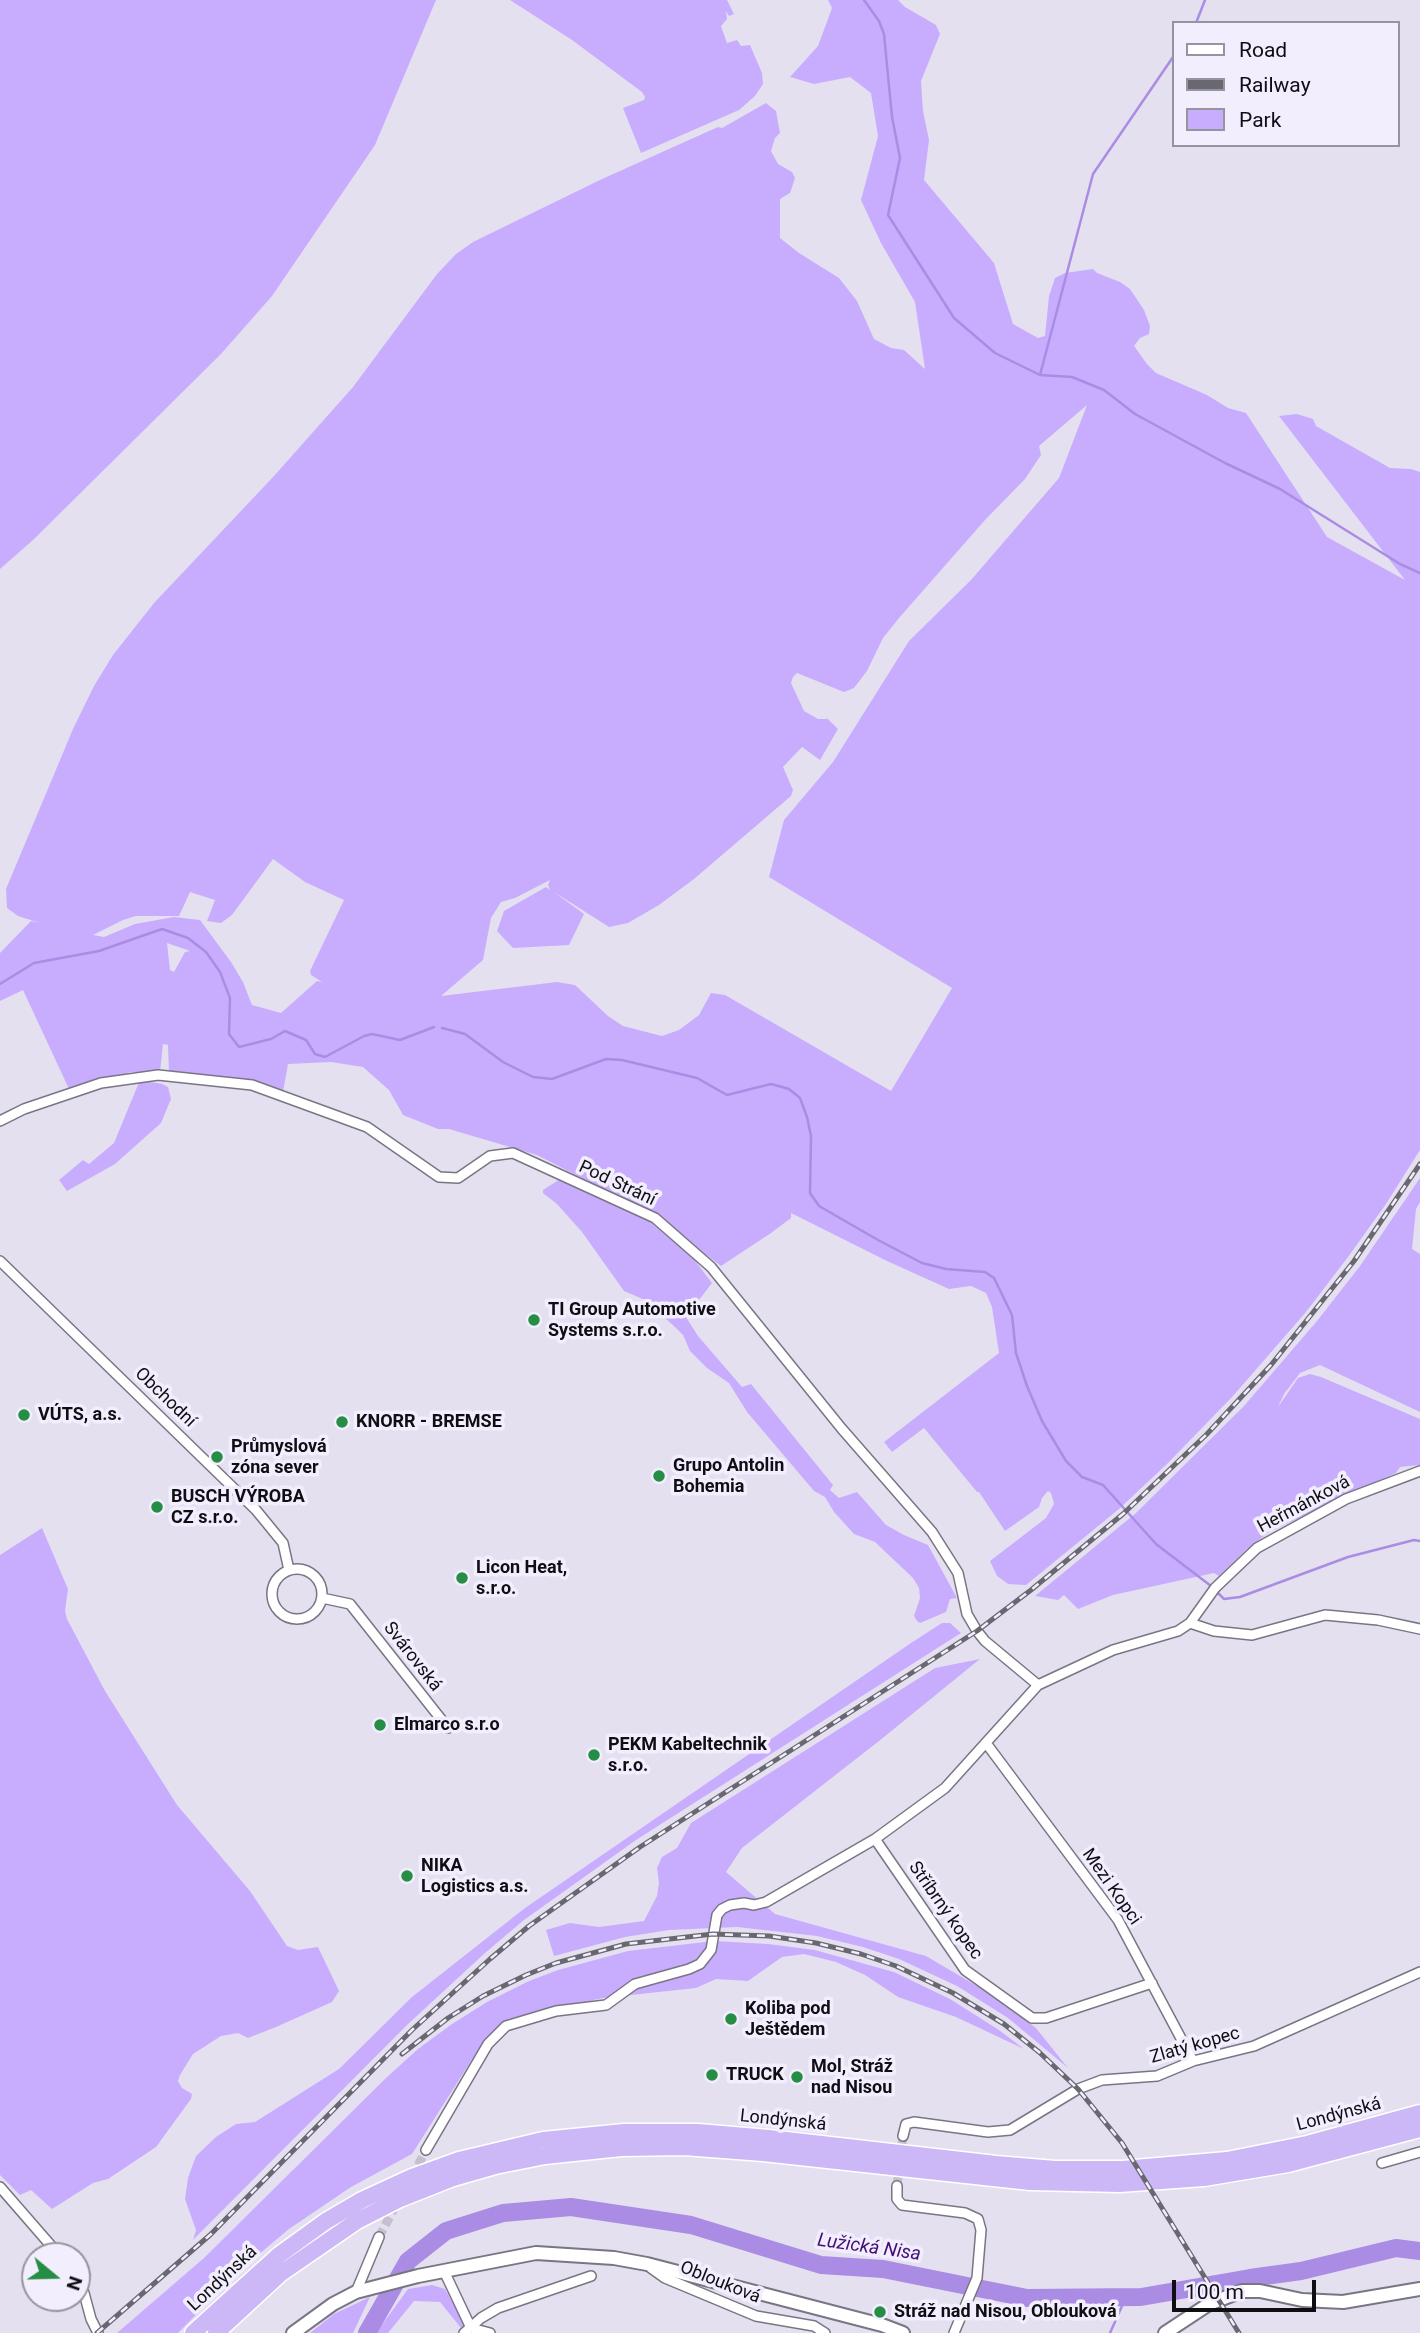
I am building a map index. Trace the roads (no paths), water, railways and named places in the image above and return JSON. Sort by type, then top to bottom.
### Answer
[{"type":"highway","name":"Londýnská","points":[[193,2333],[279,2255],[326,2221],[362,2200],[451,2162],[542,2140],[624,2132],[698,2132],[996,2164],[1055,2169],[1123,2169],[1227,2160],[1307,2144],[1420,2113]]},
{"type":"highway","name":"Londýnská","points":[[216,2333],[286,2269],[366,2216],[453,2178],[545,2155],[621,2148],[684,2147],[1031,2182],[1119,2184],[1204,2178],[1288,2164],[1420,2129]]},
{"type":"street","name":"Pod Strání","points":[[0,1121],[24,1109],[101,1083],[158,1075],[252,1085],[367,1127],[439,1177],[458,1178],[490,1156],[513,1153],[655,1218],[711,1267],[842,1429],[932,1532],[958,1573],[967,1614],[977,1630],[985,1641],[1038,1685]]},
{"type":"street","name":"Obchodní","points":[[0,1261],[256,1510],[283,1543],[289,1570]]},
{"type":"street","name":"Heřmánková","points":[[1191,1623],[1215,1588],[1257,1548],[1346,1499],[1420,1471]]},
{"type":"street","points":[[298,1569],[315,1576],[321,1586],[322,1598],[313,1614],[305,1619],[296,1620],[279,1613],[271,1597],[279,1576],[289,1570],[298,1569]]},
{"type":"street","name":"Svárovská","points":[[322,1598],[350,1604],[448,1728]]},
{"type":"street","points":[[426,2150],[488,2044],[506,2026],[556,2011],[606,2004],[635,1983],[700,1964],[711,1950],[717,1916],[722,1909],[730,1905],[766,1902],[875,1839],[945,1788],[1038,1685],[1066,1670],[1113,1650],[1178,1631],[1191,1623],[1214,1631],[1252,1635],[1325,1615],[1378,1620],[1420,1629]]},
{"type":"street","name":"Mezi Kopci","points":[[986,1743],[1118,1920],[1193,2060]]},
{"type":"street","name":"Stříbrný kopec","points":[[875,1839],[965,1970],[1032,2018],[1046,2018],[1152,1983]]},
{"type":"street","name":"Zlatý kopec","points":[[902,2136],[906,2124],[914,2122],[988,2132],[1010,2130],[1078,2088],[1102,2080],[1157,2076],[1193,2060],[1254,2046],[1420,1972]]},
{"type":"street","points":[[1382,2163],[1420,2152]]},
{"type":"street","points":[[897,2186],[897,2199],[902,2206],[965,2213],[978,2219],[981,2230],[977,2278],[954,2333]]},
{"type":"street","points":[[0,2187],[48,2242]]},
{"type":"street","points":[[356,2292],[379,2236]]},
{"type":"street","points":[[293,2333],[333,2304],[356,2292],[418,2276],[536,2253],[614,2258],[647,2264],[882,2325],[903,2333]]},
{"type":"street","name":"Oblouková","points":[[647,2264],[665,2278],[756,2316],[814,2326],[825,2333]]},
{"type":"street","points":[[444,2271],[468,2330]]},
{"type":"street","points":[[468,2330],[498,2308],[591,2276]]},
{"type":"street","points":[[1165,2333],[1209,2304],[1242,2291],[1260,2291],[1302,2300],[1343,2302],[1420,2289]]},
{"type":"street","points":[[89,2312],[98,2333]]},
{"type":"street","points":[[468,2330],[490,2333]]},
{"type":"waterway","points":[[864,0],[879,21],[884,34],[892,117],[900,158],[888,215],[954,318],[995,353],[1040,375],[1072,377],[1104,390],[1135,414],[1225,463],[1280,489],[1400,564],[1420,573]]},
{"type":"waterway","points":[[1197,21],[1205,0]]},
{"type":"waterway","points":[[1040,375],[1093,174],[1172,58]]},
{"type":"waterway","points":[[0,984],[34,963],[99,951],[162,929],[188,938],[206,952],[220,972],[230,998],[229,1034],[239,1047],[271,1039],[285,1031],[306,1040],[315,1054],[325,1057],[364,1036],[372,1034],[400,1040],[434,1027]]},
{"type":"waterway","points":[[442,1028],[465,1034],[503,1062],[533,1077],[552,1079],[606,1059],[622,1060],[697,1078],[727,1095],[771,1084],[789,1089],[800,1098],[807,1117],[811,1136],[810,1193],[819,1206],[922,1263],[946,1269],[985,1272],[994,1278],[1012,1315],[1016,1353],[1027,1386],[1042,1421],[1066,1461],[1082,1477],[1103,1485],[1156,1544],[1211,1586]]},
{"type":"waterway","points":[[1217,1592],[1224,1599],[1240,1597],[1348,1557],[1414,1540],[1420,1541]]},
{"type":"waterway","name":"Lužická Nisa","points":[[367,2333],[408,2261],[446,2231],[503,2213],[571,2207],[691,2225],[821,2265],[883,2269],[1027,2298],[1141,2297],[1301,2271],[1396,2248],[1420,2251]]},
{"type":"waterway","points":[[1110,2333],[1126,2297]]},
{"type":"tunnel","points":[[897,2186],[903,2136]]},
{"type":"tunnel","points":[[412,2177],[426,2150]]},
{"type":"tunnel","points":[[379,2237],[398,2201]]},
{"type":"railway","points":[[97,2333],[210,2235],[412,2030],[529,1926],[640,1847],[977,1631],[1123,1514],[1207,1434],[1271,1365],[1354,1261],[1420,1164]]},
{"type":"railway","points":[[402,2054],[448,2018],[483,1996],[556,1963],[626,1944],[713,1934],[769,1936],[816,1943],[861,1954],[896,1966],[953,1993],[1004,2024],[1078,2089],[1122,2143],[1239,2333]]},
{"type":"place","name":"TI Group Automotive Systems s.r.o.","points":[[534,1320]]},
{"type":"place","name":"VÚTS, a.s.","points":[[24,1415]]},
{"type":"place","name":"KNORR - BREMSE","points":[[342,1422]]},
{"type":"place","name":"Průmyslová zóna sever","points":[[217,1457]]},
{"type":"place","name":"Grupo Antolin Bohemia","points":[[659,1476]]},
{"type":"place","name":"BUSCH VÝROBA CZ s.r.o.","points":[[157,1507]]},
{"type":"place","name":"Licon Heat, s.r.o.","points":[[462,1578]]},
{"type":"place","name":"Elmarco s.r.o","points":[[380,1725]]},
{"type":"place","name":"PEKM Kabeltechnik s.r.o.","points":[[594,1755]]},
{"type":"place","name":"NIKA Logistics a.s.","points":[[407,1876]]},
{"type":"place","name":"Koliba pod Ještědem","points":[[731,2019]]},
{"type":"place","name":"TRUCK","points":[[712,2075]]},
{"type":"place","name":"Mol, Stráž nad Nisou","points":[[797,2077]]},
{"type":"place","name":"Stráž nad Nisou, Oblouková","points":[[880,2312]]}]
